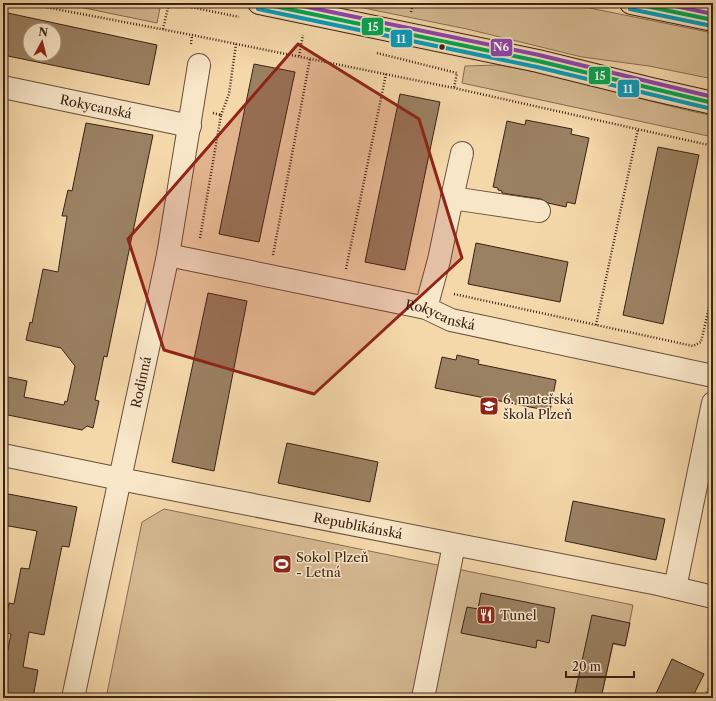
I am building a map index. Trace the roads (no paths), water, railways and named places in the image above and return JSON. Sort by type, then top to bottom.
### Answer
[{"type":"main road","points":[[259,3],[538,60],[713,103]]},
{"type":"main road","points":[[631,3],[713,20]]},
{"type":"street","name":"Rodinná","points":[[73,698],[168,255],[199,66]]},
{"type":"street","name":"Rokycanská","points":[[3,87],[190,126]]},
{"type":"street","points":[[428,299],[439,260],[462,153]]},
{"type":"street","points":[[452,198],[539,212]]},
{"type":"street","name":"Rokycanská","points":[[168,255],[428,299],[451,320],[713,376]]},
{"type":"street","points":[[675,588],[713,403]]},
{"type":"street","name":"Republikánská","points":[[3,455],[675,588],[713,597]]},
{"type":"street","points":[[423,698],[454,545]]},
{"type":"place","name":"6. mateřská škola Plzeň","points":[[489,406]]},
{"type":"place","name":"Sokol Plzeň - Letná","points":[[282,564]]},
{"type":"place","name":"Tunel","points":[[486,615]]}]
